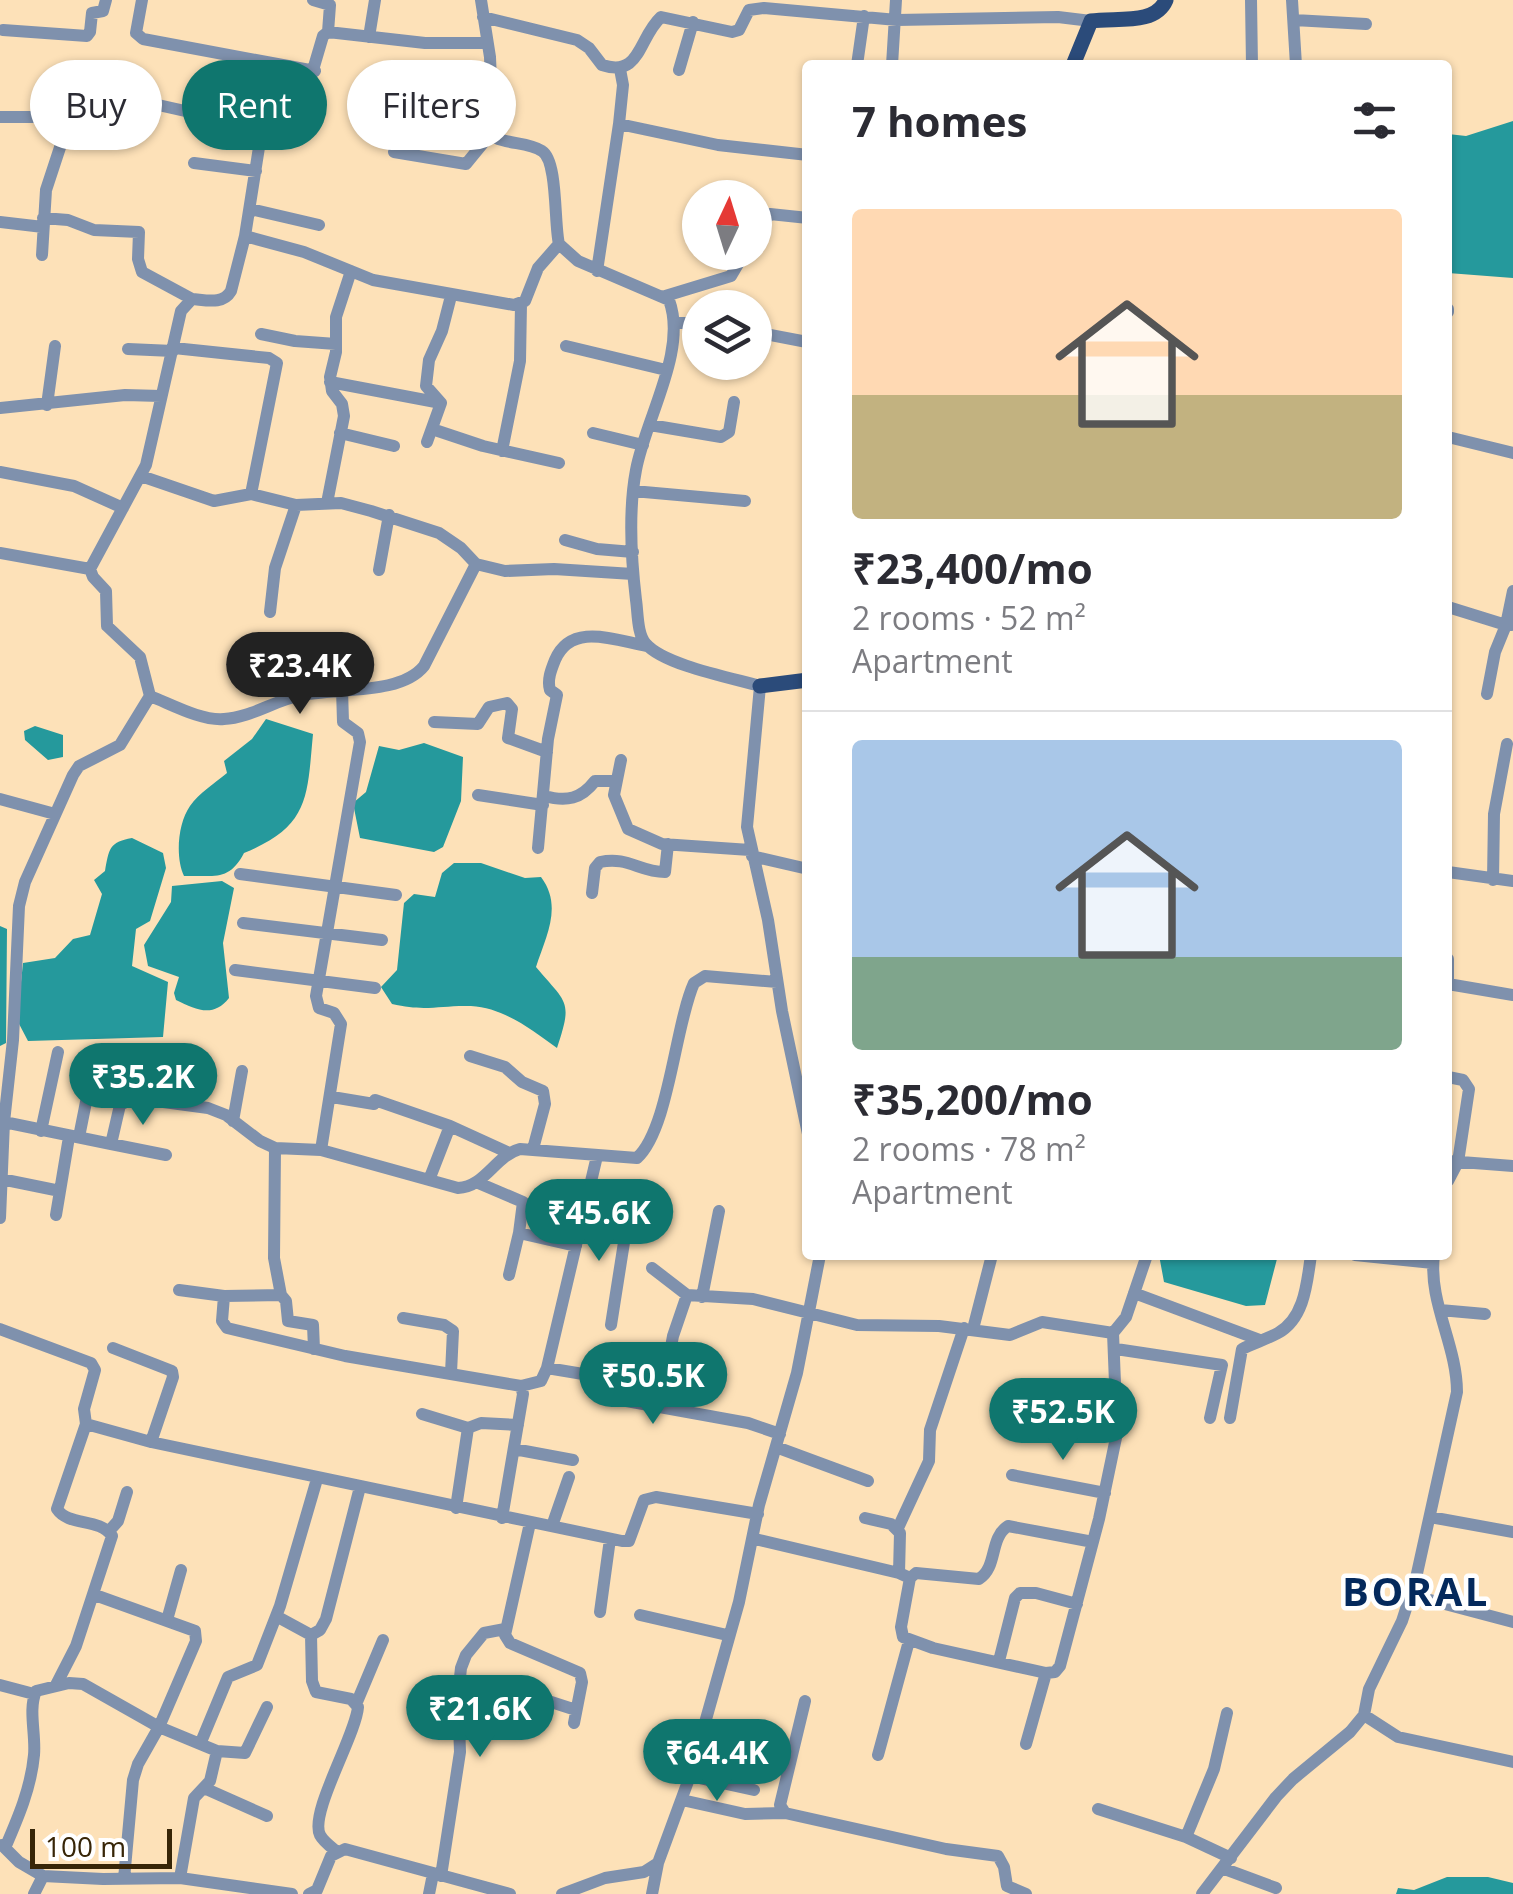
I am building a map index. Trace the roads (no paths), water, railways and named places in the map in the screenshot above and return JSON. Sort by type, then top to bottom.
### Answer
[{"type":"main road","points":[[1075,60],[1091,21],[1151,16],[1160,12],[1166,0]]},
{"type":"main road","points":[[760,686],[802,681]]},
{"type":"street","points":[[0,46],[1,26],[87,36],[92,13],[104,11],[106,0]]},
{"type":"street","points":[[142,0],[138,36],[256,60]]},
{"type":"street","points":[[312,0],[329,1],[328,32]]},
{"type":"street","points":[[369,37],[375,0]]},
{"type":"street","points":[[481,0],[490,60]]},
{"type":"street","points":[[482,17],[577,40],[602,65],[620,68],[631,64],[661,17],[666,0]]},
{"type":"street","points":[[893,60],[896,0]]},
{"type":"street","points":[[1070,18],[1072,0]]},
{"type":"street","points":[[1252,0],[1252,60]]},
{"type":"street","points":[[1292,0],[1296,60]]},
{"type":"street","points":[[661,17],[736,32],[749,10],[764,4],[897,20],[1091,21]]},
{"type":"street","points":[[858,60],[864,16]]},
{"type":"street","points":[[1294,20],[1366,24]]},
{"type":"street","points":[[679,70],[693,22]]},
{"type":"street","points":[[318,60],[323,36],[328,32],[425,43],[486,43]]},
{"type":"street","points":[[597,271],[619,124],[623,85],[620,68]]},
{"type":"street","points":[[0,116],[30,117]]},
{"type":"street","points":[[619,124],[718,145],[802,154]]},
{"type":"street","points":[[516,143],[547,155],[559,244],[578,262],[669,300],[675,323],[634,491],[633,574],[641,636],[647,646]]},
{"type":"street","points":[[42,255],[46,190],[59,150]]},
{"type":"street","points":[[0,222],[68,220],[94,230],[139,232],[142,272],[192,300],[218,301],[230,295],[246,236],[259,150]]},
{"type":"street","points":[[394,152],[466,164],[477,150]]},
{"type":"street","points":[[194,163],[256,171]]},
{"type":"street","points":[[250,209],[319,225]]},
{"type":"street","points":[[772,214],[802,217]]},
{"type":"street","points":[[246,236],[304,252],[373,280],[504,305],[521,304]]},
{"type":"street","points":[[502,451],[520,361],[521,304],[538,268],[559,244]]},
{"type":"street","points":[[662,297],[731,276],[734,270]]},
{"type":"street","points":[[328,502],[344,409],[330,382],[336,316],[351,271]]},
{"type":"street","points":[[441,403],[428,391],[426,370],[450,296]]},
{"type":"street","points":[[0,1218],[2,1122],[12,1040],[18,906],[54,814],[80,766],[120,746],[150,696],[140,657],[107,626],[106,591],[93,578],[90,568],[141,476],[181,311],[192,300]]},
{"type":"street","points":[[675,323],[682,323]]},
{"type":"street","points":[[261,334],[336,344]]},
{"type":"street","points":[[772,335],[802,341]]},
{"type":"street","points":[[47,405],[56,346]]},
{"type":"street","points":[[566,346],[666,370]]},
{"type":"street","points":[[128,349],[269,358],[277,364],[251,494]]},
{"type":"street","points":[[330,382],[441,403]]},
{"type":"street","points":[[0,408],[126,395],[161,396]]},
{"type":"street","points":[[650,425],[721,437],[729,432],[734,402]]},
{"type":"street","points":[[441,403],[430,435],[558,464]]},
{"type":"street","points":[[340,433],[394,446]]},
{"type":"street","points":[[593,433],[643,445]]},
{"type":"street","points":[[1452,439],[1513,452]]},
{"type":"street","points":[[0,472],[74,486],[123,508]]},
{"type":"street","points":[[141,476],[214,501],[251,494],[296,505],[328,502],[389,516],[439,533],[462,548],[476,564],[505,570],[633,574]]},
{"type":"street","points":[[634,491],[745,501]]},
{"type":"street","points":[[270,612],[273,578],[296,505]]},
{"type":"street","points":[[379,570],[389,516]]},
{"type":"street","points":[[565,540],[597,549],[632,552]]},
{"type":"street","points":[[0,553],[90,568]]},
{"type":"street","points":[[150,696],[223,720],[298,696],[384,687],[420,672],[476,564]]},
{"type":"street","points":[[1487,694],[1495,652],[1510,625],[1513,591]]},
{"type":"street","points":[[1452,609],[1510,625]]},
{"type":"street","points":[[538,848],[557,695],[550,690],[548,681],[564,644],[582,636],[647,646],[672,660],[760,686],[747,808],[751,852],[768,920],[802,1109]]},
{"type":"street","points":[[321,1150],[340,1024],[334,1014],[315,1004],[360,742],[358,733],[343,722],[342,689]]},
{"type":"street","points":[[434,722],[478,724],[489,706],[507,703],[512,709],[508,738],[547,752]]},
{"type":"street","points":[[1492,880],[1494,814],[1506,744]]},
{"type":"street","points":[[621,760],[614,795],[624,826],[654,842],[751,852],[802,867]]},
{"type":"street","points":[[478,795],[564,800],[586,794],[595,781],[616,782]]},
{"type":"street","points":[[0,799],[54,814]]},
{"type":"street","points":[[592,893],[595,868],[600,862],[619,859],[652,872],[664,872],[668,844]]},
{"type":"street","points":[[1452,873],[1513,881]]},
{"type":"street","points":[[240,874],[396,895]]},
{"type":"street","points":[[243,923],[382,940]]},
{"type":"street","points":[[235,970],[375,988]]},
{"type":"street","points":[[332,1097],[374,1102],[450,1126],[507,1152],[532,1149],[637,1158],[645,1151],[673,1066],[694,984],[705,976],[777,982]]},
{"type":"street","points":[[1452,986],[1513,995]]},
{"type":"street","points":[[40,1130],[58,1052]]},
{"type":"street","points":[[470,1056],[504,1067],[522,1082],[543,1090],[545,1104],[532,1149]]},
{"type":"street","points":[[56,1216],[95,1057]]},
{"type":"street","points":[[792,1067],[802,1070]]},
{"type":"street","points":[[233,1120],[242,1071]]},
{"type":"street","points":[[1452,1078],[1463,1080],[1469,1090],[1452,1162],[1513,1166]]},
{"type":"street","points":[[111,1144],[120,1104],[134,1098],[208,1108],[275,1148],[321,1150],[458,1188],[470,1187],[507,1152]]},
{"type":"street","points":[[2,1122],[166,1155]]},
{"type":"street","points":[[429,1180],[450,1126]]},
{"type":"street","points":[[275,1148],[274,1258],[281,1295],[286,1301],[288,1321],[314,1325],[314,1348]]},
{"type":"street","points":[[224,1296],[222,1321],[227,1328],[520,1386],[541,1380],[597,1156]]},
{"type":"street","points":[[1,1179],[60,1191]]},
{"type":"street","points":[[476,1182],[523,1202],[508,1275]]},
{"type":"street","points":[[587,1204],[623,1208],[628,1217],[611,1325]]},
{"type":"street","points":[[702,1297],[719,1210]]},
{"type":"street","points":[[519,1233],[576,1246]]},
{"type":"street","points":[[652,1894],[658,1864],[690,1776],[755,1539],[758,1514],[811,1312],[819,1260]]},
{"type":"street","points":[[990,1260],[930,1430],[929,1461],[898,1528],[904,1576],[901,1627],[903,1637],[910,1641],[1046,1673],[1055,1672],[1060,1666],[1105,1493],[1117,1433],[1114,1334],[1126,1317],[1144,1260]]},
{"type":"street","points":[[1230,1418],[1242,1349],[1280,1332],[1294,1321],[1302,1304],[1310,1260]]},
{"type":"street","points":[[1202,1894],[1292,1779],[1350,1732],[1364,1714],[1369,1688],[1402,1621],[1430,1517],[1456,1392],[1455,1362],[1433,1283],[1434,1260]]},
{"type":"street","points":[[652,1268],[687,1295],[752,1299],[857,1325],[1010,1334],[1042,1322],[1114,1334]]},
{"type":"street","points":[[178,1290],[224,1296],[281,1295]]},
{"type":"street","points":[[1134,1293],[1260,1340]]},
{"type":"street","points":[[660,1407],[673,1336],[687,1295]]},
{"type":"street","points":[[1440,1310],[1485,1314]]},
{"type":"street","points":[[404,1318],[450,1327],[454,1336],[451,1373]]},
{"type":"street","points":[[0,1329],[94,1366],[84,1409],[86,1424],[58,1509],[65,1518],[110,1530]]},
{"type":"street","points":[[113,1348],[172,1371],[151,1442]]},
{"type":"street","points":[[1116,1350],[1222,1366],[1210,1418]]},
{"type":"street","points":[[546,1368],[607,1378],[616,1397],[748,1423],[868,1480]]},
{"type":"street","points":[[502,1518],[523,1394],[520,1386]]},
{"type":"street","points":[[422,1414],[468,1428],[481,1423],[518,1425]]},
{"type":"street","points":[[86,1424],[318,1479],[610,1539],[629,1541],[639,1508],[644,1500],[656,1497],[758,1514]]},
{"type":"street","points":[[456,1508],[468,1428]]},
{"type":"street","points":[[514,1448],[573,1460]]},
{"type":"street","points":[[1012,1474],[1105,1493]]},
{"type":"street","points":[[552,1526],[569,1477]]},
{"type":"street","points":[[201,1742],[228,1677],[255,1668],[276,1616],[318,1479]]},
{"type":"street","points":[[311,1634],[320,1630],[326,1620],[360,1487]]},
{"type":"street","points":[[110,1530],[118,1521],[127,1492]]},
{"type":"street","points":[[1430,1517],[1513,1532]]},
{"type":"street","points":[[864,1518],[898,1528]]},
{"type":"street","points":[[514,1690],[575,1716],[582,1682],[580,1673],[510,1644],[504,1629],[530,1522]]},
{"type":"street","points":[[755,1539],[904,1576],[916,1573],[968,1581],[984,1577],[998,1533],[1008,1526],[1093,1542]]},
{"type":"street","points":[[56,1685],[74,1653],[94,1596],[112,1536],[110,1530]]},
{"type":"street","points":[[600,1612],[610,1539]]},
{"type":"street","points":[[167,1620],[181,1570]]},
{"type":"street","points":[[998,1661],[1020,1593],[1036,1593],[1077,1604]]},
{"type":"street","points":[[1410,1594],[1513,1622]]},
{"type":"street","points":[[94,1596],[195,1631],[198,1637],[133,1780],[124,1879]]},
{"type":"street","points":[[640,1615],[727,1636]]},
{"type":"street","points":[[276,1616],[311,1634]]},
{"type":"street","points":[[429,1894],[438,1875],[460,1752],[459,1679],[466,1655],[484,1634],[504,1629]]},
{"type":"street","points":[[311,1634],[316,1692],[357,1702]]},
{"type":"street","points":[[336,1851],[320,1836],[318,1823],[353,1730],[357,1702],[383,1640]]},
{"type":"street","points":[[878,1755],[910,1641]]},
{"type":"street","points":[[1026,1744],[1046,1673]]},
{"type":"street","points":[[267,1707],[245,1753],[217,1750],[159,1726],[83,1684],[39,1688],[34,1694],[31,1777],[2,1846],[19,1862],[44,1876],[180,1878],[197,1887],[292,1894]]},
{"type":"street","points":[[0,1686],[34,1694]]},
{"type":"street","points":[[458,1728],[521,1726],[533,1696]]},
{"type":"street","points":[[784,1814],[780,1804],[806,1702]]},
{"type":"street","points":[[1186,1837],[1214,1769],[1227,1713]]},
{"type":"street","points":[[1364,1714],[1398,1736],[1513,1762]]},
{"type":"street","points":[[180,1878],[194,1798],[210,1780],[217,1750]]},
{"type":"street","points":[[690,1776],[754,1790]]},
{"type":"street","points":[[204,1788],[267,1816]]},
{"type":"street","points":[[682,1800],[745,1814],[784,1814],[946,1849],[998,1856],[1007,1886],[1026,1894]]},
{"type":"street","points":[[1098,1809],[1186,1837],[1276,1888]]},
{"type":"street","points":[[308,1894],[316,1890],[331,1856],[345,1850],[510,1894]]},
{"type":"street","points":[[562,1894],[605,1878],[644,1872],[658,1864]]},
{"type":"street","points":[[34,1894],[44,1876]]},
{"type":"water","points":[[1513,121],[1513,278],[1452,273],[1452,134],[1466,136]]},
{"type":"water","points":[[266,719],[313,734],[301,807],[282,832],[244,853],[233,869],[212,876],[184,876],[179,850],[186,813],[198,797],[227,773],[224,761],[252,739]]},
{"type":"water","points":[[35,726],[63,735],[63,757],[48,760],[25,740],[24,731]]},
{"type":"water","points":[[424,743],[463,757],[461,801],[443,847],[434,852],[360,838],[353,803],[366,792],[379,746],[399,750]]},
{"type":"water","points":[[132,838],[163,853],[166,868],[150,921],[136,929],[132,966],[168,982],[163,1037],[28,1041],[17,1020],[23,963],[55,958],[73,939],[90,935],[102,894],[94,880],[105,871],[114,844]]},
{"type":"water","points":[[454,863],[481,863],[525,878],[541,877],[548,888],[552,910],[536,967],[564,1003],[565,1020],[557,1048],[495,1011],[471,1006],[424,1008],[392,1004],[381,987],[397,970],[404,903],[414,894],[435,897],[442,873]]},
{"type":"water","points":[[222,881],[234,888],[223,943],[229,998],[217,1008],[204,1010],[176,1000],[179,977],[148,966],[144,945],[171,902],[172,886]]},
{"type":"water","points":[[0,926],[7,929],[6,1043],[0,1046]]},
{"type":"water","points":[[1160,1260],[1277,1260],[1265,1305],[1246,1306],[1164,1282]]},
{"type":"water","points":[[1447,1877],[1488,1877],[1513,1883],[1513,1894],[1396,1894],[1398,1888],[1414,1890]]},
{"type":"district","name":"BORAL","points":[[1416,1590]]}]
